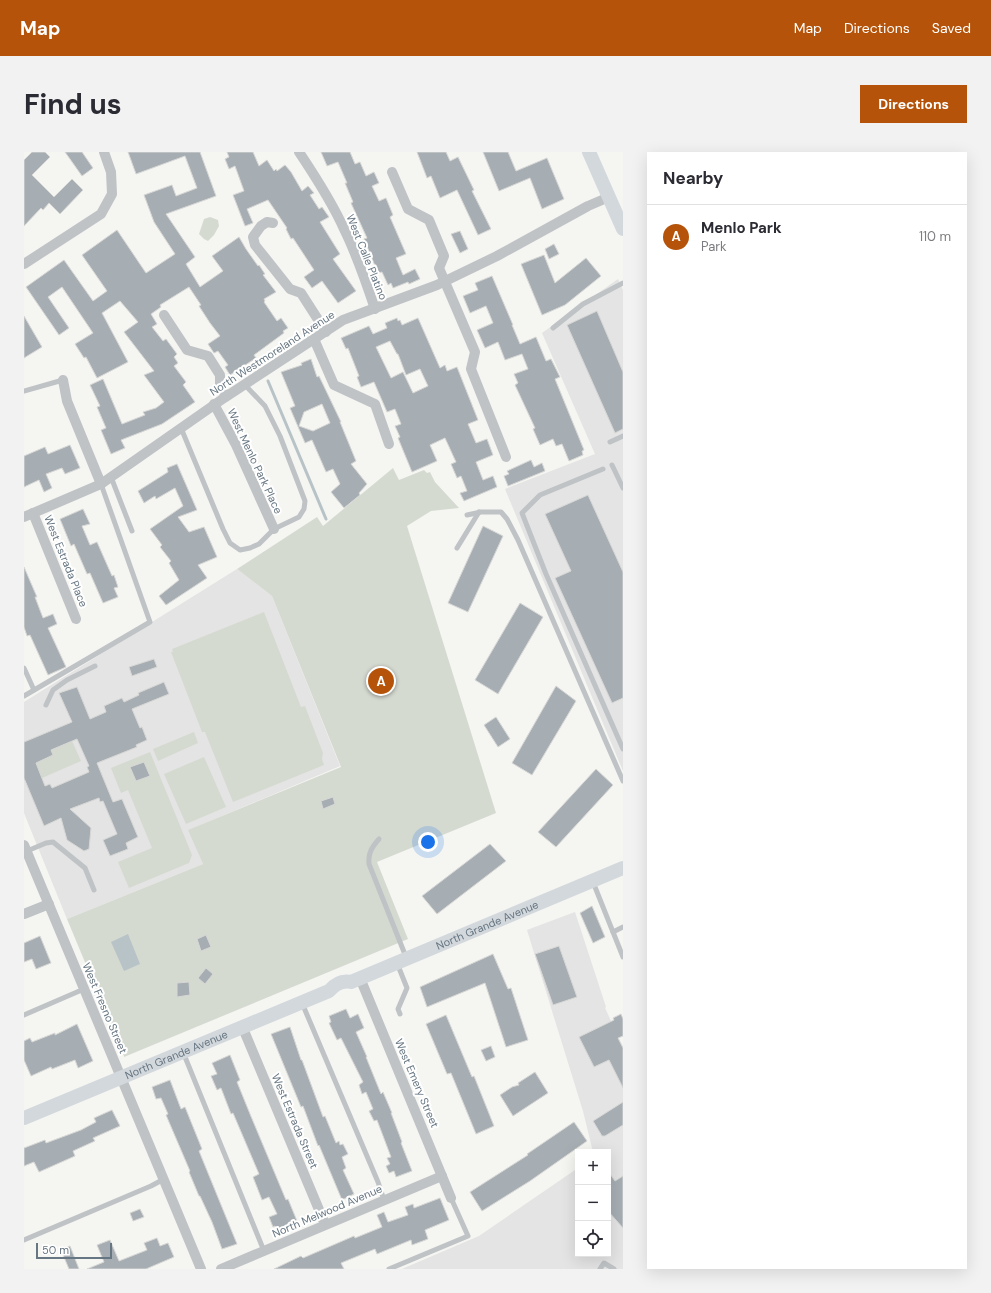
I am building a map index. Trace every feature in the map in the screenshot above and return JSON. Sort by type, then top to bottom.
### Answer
[{"type":"main road","points":[[589,152],[623,230]]},
{"type":"main road","name":"North Grande Avenue","points":[[24,1118],[329,991],[333,985],[345,980],[356,980],[623,868]]},
{"type":"street","points":[[24,264],[101,214],[112,194],[111,172],[104,152]]},
{"type":"street","name":"West Calle Platino","points":[[299,152],[344,228],[362,269],[376,309]]},
{"type":"street","points":[[392,172],[408,209],[428,220],[444,256],[439,268],[448,293],[475,352],[471,369],[506,457]]},
{"type":"street","name":"North Westmoreland Avenue","points":[[29,515],[101,484],[214,404],[343,320],[376,309],[444,281],[497,256],[588,206],[609,197]]},
{"type":"street","points":[[273,223],[267,222],[261,226],[253,237],[255,245],[290,289],[301,293],[326,332]]},
{"type":"street","points":[[164,315],[187,350],[208,356],[220,375],[220,387],[226,396]]},
{"type":"street","points":[[314,339],[334,385],[375,404],[389,444]]},
{"type":"street","points":[[63,380],[67,402],[101,484]]},
{"type":"street","name":"West Menlo Park Place","points":[[214,404],[236,445],[274,529]]},
{"type":"street","name":"West Estrada Place","points":[[29,515],[76,619]]},
{"type":"street","name":"West Fresno Street","points":[[25,848],[201,1269]]},
{"type":"street","points":[[24,914],[49,904]]},
{"type":"street","name":"West Emery Street","points":[[356,980],[451,1198]]},
{"type":"street","name":"West Estrada Street","points":[[242,1026],[325,1224]]},
{"type":"street","name":"North Melwood Avenue","points":[[221,1269],[442,1176]]},
{"type":"lane","points":[[553,328],[583,304],[623,283]]},
{"type":"lane","points":[[24,392],[63,380]]},
{"type":"lane","points":[[180,428],[230,543],[240,550],[250,548],[258,544],[274,529],[298,517],[304,509],[306,501],[280,436],[265,406],[244,384]]},
{"type":"lane","points":[[610,442],[623,436]]},
{"type":"lane","points":[[612,465],[623,488]]},
{"type":"lane","points":[[603,469],[540,495],[522,513],[546,574],[623,749]]},
{"type":"lane","points":[[111,477],[132,531]]},
{"type":"lane","points":[[24,696],[150,622],[101,484]]},
{"type":"lane","points":[[457,548],[479,512]]},
{"type":"lane","points":[[467,515],[479,512],[501,512],[507,519],[518,540],[623,781]]},
{"type":"lane","points":[[46,706],[53,690],[67,680],[95,666]]},
{"type":"lane","points":[[24,668],[34,690]]},
{"type":"lane","points":[[379,839],[373,846],[368,856],[368,864],[402,960],[407,988],[398,1009],[400,1014]]},
{"type":"lane","points":[[25,848],[46,842],[53,842],[85,868],[94,890]]},
{"type":"lane","points":[[592,880],[623,957]]},
{"type":"lane","points":[[613,932],[623,927]]},
{"type":"lane","points":[[24,1014],[84,989]]},
{"type":"lane","points":[[302,1002],[378,1182],[384,1200]]},
{"type":"lane","points":[[182,1052],[264,1251]]},
{"type":"lane","points":[[24,1240],[164,1180]]},
{"type":"lane","points":[[389,1269],[468,1236],[451,1198]]},
{"type":"lane","points":[[600,1269],[604,1263],[614,1269]]},
{"type":"shaded area","points":[[210,217],[218,220],[219,226],[214,235],[208,241],[199,234],[204,219]]},
{"type":"shaded area","points":[[618,279],[623,290],[623,771],[505,489],[595,454],[542,333]]},
{"type":"shaded area","points":[[393,468],[399,480],[424,470],[427,473],[430,472],[435,482],[459,508],[431,511],[407,526],[496,813],[377,862],[408,939],[124,1057],[67,919],[203,864],[188,830],[341,767],[272,596],[237,569],[317,517],[323,526]]},
{"type":"shaded area","points":[[237,569],[272,596],[340,766],[189,830],[203,864],[67,919],[24,813],[24,702]]},
{"type":"shaded area","points":[[264,612],[301,707],[305,706],[323,753],[322,759],[324,765],[233,802],[205,732],[202,732],[171,652],[173,652],[172,649]]},
{"type":"shaded area","points":[[194,732],[198,743],[158,761],[153,749]]},
{"type":"shaded area","points":[[72,741],[81,761],[42,778],[36,763],[51,750]]},
{"type":"shaded area","points":[[150,752],[192,855],[189,863],[129,888],[118,862],[152,848],[128,790],[121,793],[111,768]]},
{"type":"shaded area","points":[[204,757],[226,807],[186,824],[164,774]]},
{"type":"shaded area","points":[[575,912],[606,1007],[605,1008],[623,1047],[623,1269],[402,1269],[479,1236],[575,1170],[575,1257],[611,1257],[611,1149],[592,1149],[583,1111],[527,930]]},
{"type":"shaded area","points":[[128,934],[140,964],[124,971],[111,942]]},
{"type":"building","points":[[32,152],[45,152],[50,157],[32,175],[54,197],[72,179],[83,190],[60,214],[49,203],[43,210],[41,208],[24,226],[24,160]]},
{"type":"building","points":[[65,152],[82,152],[93,168],[82,176]]},
{"type":"building","points":[[128,152],[200,152],[216,196],[166,214],[195,257],[186,264],[200,287],[223,271],[212,256],[239,237],[265,274],[263,275],[276,292],[264,299],[264,302],[277,321],[281,318],[288,328],[283,331],[284,333],[254,355],[256,358],[230,375],[225,367],[228,365],[218,351],[214,353],[208,344],[220,336],[199,306],[201,305],[189,287],[160,305],[161,307],[151,314],[157,324],[152,327],[163,341],[166,339],[177,354],[174,357],[178,363],[174,366],[186,382],[183,385],[195,402],[162,424],[121,440],[125,448],[111,454],[101,430],[106,428],[97,407],[100,406],[90,385],[103,379],[122,424],[145,415],[143,412],[156,408],[164,402],[144,375],[154,371],[124,332],[138,322],[120,301],[102,313],[128,362],[97,378],[86,357],[84,358],[75,344],[93,333],[62,287],[48,297],[69,328],[59,335],[26,287],[64,260],[93,301],[107,291],[82,255],[117,230],[146,273],[175,254],[154,222],[144,195],[172,185],[176,196],[197,188],[185,156],[136,174]]},
{"type":"building","points":[[227,152],[253,152],[259,166],[267,160],[274,171],[276,169],[277,171],[285,165],[302,191],[308,186],[314,193],[310,195],[319,209],[322,207],[329,217],[320,222],[340,254],[333,259],[356,291],[338,303],[322,281],[312,288],[304,277],[314,270],[293,238],[291,239],[286,229],[287,228],[268,200],[247,209],[253,223],[245,226],[233,195],[244,191],[235,166],[229,169],[225,159],[229,157]]},
{"type":"building","points":[[321,152],[350,152],[355,164],[360,162],[366,176],[374,172],[379,183],[372,186],[379,201],[386,198],[393,215],[390,217],[406,254],[396,258],[403,275],[415,269],[420,279],[409,284],[408,282],[393,288],[391,283],[388,285],[382,272],[378,273],[364,239],[367,238],[351,203],[353,202],[345,183],[347,183],[338,162],[327,166]]},
{"type":"building","points":[[417,152],[446,152],[450,161],[458,157],[474,190],[472,191],[491,229],[478,235],[457,190],[440,198],[431,176],[427,178]]},
{"type":"building","points":[[483,152],[508,152],[516,171],[547,158],[564,199],[542,209],[530,178],[499,191]]},
{"type":"building","points":[[460,231],[468,249],[460,253],[451,234]]},
{"type":"building","points":[[554,244],[559,254],[549,259],[545,249]]},
{"type":"building","points":[[544,255],[555,283],[586,258],[601,276],[565,305],[542,315],[521,264]]},
{"type":"building","points":[[492,276],[520,344],[536,337],[546,361],[551,359],[560,377],[555,379],[584,450],[582,451],[583,455],[569,461],[562,444],[556,446],[553,439],[540,445],[533,429],[535,428],[515,385],[518,383],[514,374],[528,369],[522,354],[505,360],[498,342],[485,348],[477,330],[493,323],[486,306],[470,313],[463,296],[478,290],[475,283]]},
{"type":"building","points":[[597,311],[623,372],[623,429],[615,433],[567,325]]},
{"type":"building","points":[[24,316],[42,347],[24,358]]},
{"type":"building","points":[[397,318],[398,321],[400,320],[402,325],[418,318],[440,368],[445,365],[447,371],[457,367],[478,420],[468,424],[476,443],[487,439],[493,455],[476,462],[483,480],[493,476],[497,487],[464,501],[460,493],[467,491],[461,476],[457,478],[451,464],[456,462],[445,438],[430,445],[437,461],[412,472],[398,438],[400,437],[395,426],[401,424],[395,409],[387,412],[374,382],[361,387],[357,377],[359,376],[348,348],[346,349],[341,338],[369,326],[373,334],[387,328],[385,323]],"holes":[[[390,341],[406,375],[420,369],[428,386],[413,393],[403,372],[391,378],[376,347]]]},
{"type":"building","points":[[311,359],[317,377],[319,376],[341,422],[356,461],[351,464],[367,484],[359,493],[360,495],[344,508],[331,492],[340,484],[333,469],[326,472],[312,440],[305,443],[290,408],[295,406],[281,372],[302,365],[301,363]],"holes":[[[322,404],[330,423],[313,431],[299,426],[304,412]]]},
{"type":"building","points":[[70,445],[80,468],[65,474],[62,468],[46,474],[52,488],[44,492],[39,480],[24,487],[24,456],[45,447],[48,454]]},
{"type":"building","points":[[531,460],[534,467],[542,463],[545,471],[508,486],[504,476],[509,474],[507,471]]},
{"type":"building","points":[[177,464],[197,510],[178,517],[189,532],[204,527],[217,557],[198,565],[207,578],[166,605],[159,596],[179,580],[169,563],[171,561],[160,547],[162,545],[150,529],[183,506],[175,488],[156,499],[155,496],[144,503],[138,491],[168,472],[167,468]]},
{"type":"building","points":[[588,495],[623,572],[623,698],[612,703],[555,578],[571,571],[545,514]]},
{"type":"building","points":[[83,509],[90,524],[82,526],[90,545],[97,542],[112,576],[114,575],[118,587],[114,588],[118,597],[103,603],[90,573],[87,574],[74,544],[71,546],[60,519]]},
{"type":"building","points":[[483,526],[503,536],[468,612],[448,603]]},
{"type":"building","points":[[24,567],[37,597],[35,597],[43,618],[53,614],[57,624],[48,628],[66,667],[48,675],[30,635],[27,636],[24,627]]},
{"type":"building","points":[[520,603],[543,617],[498,694],[475,680]]},
{"type":"building","points":[[154,659],[157,667],[132,676],[129,667]]},
{"type":"building","points":[[164,682],[169,694],[132,709],[147,740],[136,745],[137,747],[97,763],[113,802],[122,799],[138,837],[126,843],[128,849],[110,856],[103,840],[117,834],[103,801],[100,802],[99,798],[70,809],[91,828],[89,849],[84,851],[67,840],[61,818],[44,826],[24,778],[24,742],[72,722],[59,693],[77,687],[90,719],[106,712],[104,706],[122,698],[124,702],[139,695],[138,693]],"holes":[[[77,739],[89,766],[87,767],[89,772],[52,788],[50,784],[45,786],[36,763],[53,755],[51,750]]]},
{"type":"building","points":[[556,686],[576,701],[532,775],[512,763]]},
{"type":"building","points":[[496,717],[510,739],[498,747],[484,725]]},
{"type":"building","points":[[144,762],[150,776],[136,781],[130,767]]},
{"type":"building","points":[[596,769],[613,785],[556,847],[538,832]]},
{"type":"building","points":[[333,797],[335,804],[323,809],[321,801]]},
{"type":"building","points":[[490,844],[506,861],[437,914],[422,896]]},
{"type":"building","points":[[592,906],[605,937],[593,943],[580,913]]},
{"type":"building","points":[[206,935],[211,947],[201,951],[197,939]]},
{"type":"building","points":[[40,936],[51,963],[36,969],[32,959],[24,962],[24,943]]},
{"type":"building","points":[[559,946],[577,997],[553,1005],[535,954]]},
{"type":"building","points":[[493,954],[508,989],[511,988],[528,1040],[506,1047],[485,983],[427,1007],[420,987]]},
{"type":"building","points":[[206,968],[213,974],[205,984],[198,978]]},
{"type":"building","points":[[189,982],[190,995],[177,997],[177,983]]},
{"type":"building","points":[[346,1009],[350,1018],[358,1014],[364,1028],[356,1032],[381,1094],[383,1092],[392,1113],[402,1142],[401,1143],[412,1171],[396,1177],[394,1171],[389,1173],[386,1166],[390,1164],[387,1158],[391,1157],[377,1120],[374,1121],[369,1111],[373,1109],[366,1092],[362,1094],[359,1085],[363,1082],[341,1038],[337,1040],[329,1023],[331,1022],[329,1016]]},
{"type":"building","points":[[621,1014],[623,1019],[623,1036],[618,1038],[623,1048],[623,1088],[609,1060],[594,1067],[579,1037],[614,1020],[613,1018]]},
{"type":"building","points":[[446,1015],[472,1077],[474,1076],[494,1126],[476,1134],[451,1073],[447,1074],[426,1024]]},
{"type":"building","points":[[77,1024],[93,1061],[78,1068],[75,1060],[52,1069],[51,1067],[31,1076],[24,1060],[24,1041],[30,1038],[32,1042],[55,1033],[55,1035]]},
{"type":"building","points":[[290,1027],[323,1117],[325,1116],[336,1143],[339,1141],[340,1145],[343,1144],[348,1154],[342,1157],[346,1168],[343,1170],[354,1194],[342,1200],[271,1034]]},
{"type":"building","points":[[491,1046],[495,1057],[486,1061],[481,1050]]},
{"type":"building","points":[[230,1055],[240,1080],[237,1082],[286,1200],[288,1199],[297,1221],[277,1230],[275,1226],[273,1227],[269,1217],[277,1214],[269,1197],[262,1200],[253,1177],[259,1174],[233,1113],[231,1114],[221,1088],[217,1090],[211,1076],[217,1074],[212,1063]]},
{"type":"building","points":[[535,1072],[548,1093],[513,1116],[500,1095],[512,1087],[519,1085],[518,1083]]},
{"type":"building","points":[[170,1080],[181,1109],[185,1107],[202,1149],[199,1151],[237,1244],[222,1249],[212,1222],[189,1172],[190,1171],[166,1115],[168,1114],[161,1098],[156,1099],[152,1087]]},
{"type":"building","points":[[623,1102],[623,1125],[605,1136],[602,1136],[593,1121]]},
{"type":"building","points":[[112,1110],[120,1126],[93,1138],[95,1141],[73,1151],[75,1156],[39,1172],[34,1162],[24,1166],[24,1148],[45,1140],[46,1143],[81,1130],[96,1122],[94,1118]]},
{"type":"building","points":[[574,1122],[587,1141],[530,1181],[482,1211],[470,1192],[528,1155],[527,1154]]},
{"type":"building","points":[[611,1175],[615,1181],[623,1176],[623,1228],[611,1214]]},
{"type":"building","points":[[440,1198],[449,1220],[425,1230],[428,1239],[412,1245],[411,1240],[377,1254],[375,1249],[341,1263],[344,1269],[274,1269],[301,1256],[303,1258],[354,1236],[355,1238],[382,1227],[377,1215],[384,1212],[388,1222],[408,1215],[405,1207],[413,1204],[414,1208]]},
{"type":"building","points":[[140,1209],[144,1217],[133,1221],[130,1213]]},
{"type":"building","points":[[157,1238],[160,1246],[168,1243],[174,1257],[146,1269],[87,1269],[104,1262],[97,1245],[110,1240],[119,1261],[147,1250],[144,1243]]},
{"type":"building","points":[[70,1246],[79,1269],[69,1269],[61,1250]]},
{"type":"waterway","points":[[268,381],[326,519]]},
{"type":"place","name":"Menlo Park","points":[[381,681]]}]
